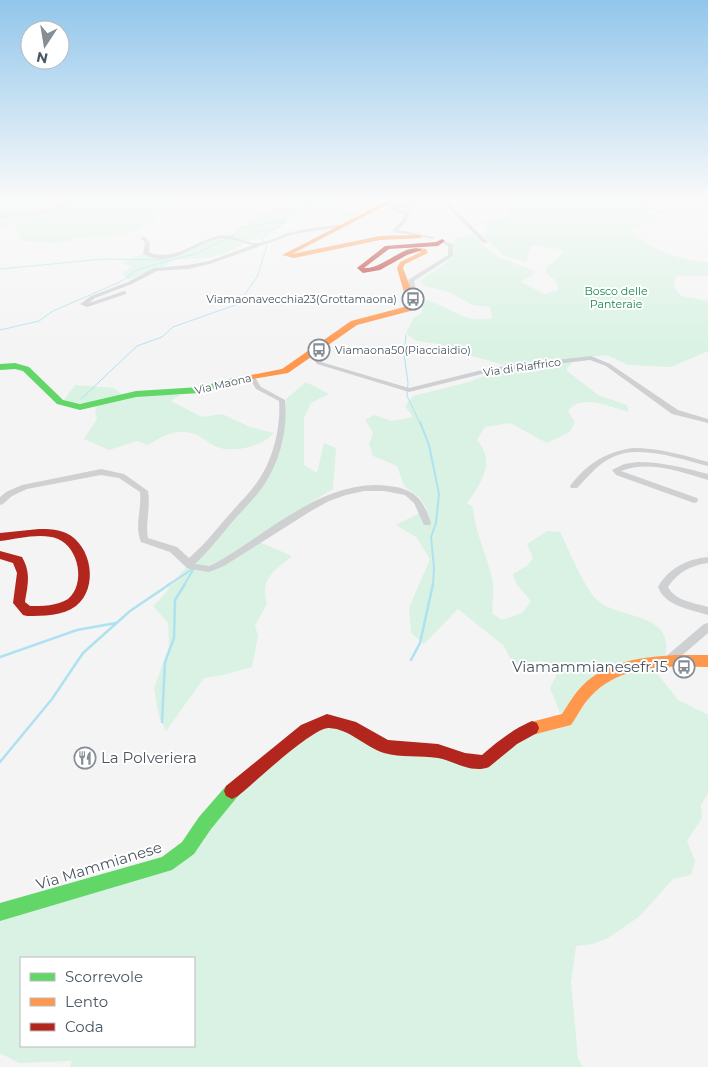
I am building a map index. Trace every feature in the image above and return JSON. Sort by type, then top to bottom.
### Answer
[{"type":"main road","points":[[293,251],[285,255],[294,256],[319,251]]},
{"type":"main road","points":[[382,251],[360,268],[363,271],[374,271],[411,251]]},
{"type":"main road","points":[[413,305],[400,268],[402,263],[425,253],[424,251]]},
{"type":"main road","name":"Via Maona","points":[[0,367],[21,366],[30,369],[57,400],[73,406],[91,405],[149,392],[195,391],[285,371],[354,323],[406,310],[413,305]]},
{"type":"main road","points":[[0,537],[49,533],[68,540],[79,554],[86,573],[84,588],[75,600],[59,610],[27,611],[19,603],[22,573],[18,560],[0,555]]},
{"type":"main road","name":"Via Mammianese","points":[[0,912],[166,864],[188,848],[204,823],[236,786],[306,730],[327,721],[351,727],[386,747],[407,747],[438,751],[465,760],[484,762],[514,736],[540,724],[566,720],[587,690],[614,671],[668,661],[708,661]]},
{"type":"street","points":[[146,251],[146,253],[153,256],[184,251]]},
{"type":"street","points":[[124,293],[83,304],[93,297],[130,283],[156,269],[210,262],[241,251]]},
{"type":"street","points":[[413,305],[416,299],[411,280],[450,256],[450,251]]},
{"type":"street","name":"Via di Riaffrico","points":[[325,344],[315,356],[319,363],[409,390],[490,370],[592,358],[608,366],[675,412],[708,421]]},
{"type":"street","points":[[188,564],[208,547],[254,492],[264,477],[274,452],[280,429],[282,400],[258,388],[252,377]]},
{"type":"street","points":[[574,486],[607,457],[625,452],[652,452],[708,464]]},
{"type":"street","points":[[694,500],[619,473],[616,470],[622,466],[652,464],[708,477]]},
{"type":"street","points":[[0,502],[9,494],[25,487],[101,472],[121,476],[144,491],[146,502],[141,529],[144,540],[168,546],[180,553],[190,566],[209,569],[326,498],[348,491],[379,488],[406,492],[416,498],[422,506],[427,523]]},
{"type":"street","points":[[708,560],[693,563],[672,574],[664,587],[667,596],[708,611]]},
{"type":"street","points":[[668,661],[708,627]]},
{"type":"green space","points":[[183,251],[230,251],[207,258],[174,260],[171,263],[128,280],[123,272],[132,267],[122,263],[144,253],[158,255]]},
{"type":"green space","name":"Bosco delle Panteraie","points":[[453,251],[490,251],[495,255],[536,272],[521,282],[545,294],[559,290],[556,281],[546,273],[547,267],[558,259],[563,251],[661,251],[688,260],[708,262],[708,276],[677,276],[674,287],[681,296],[708,301],[708,351],[671,367],[628,365],[607,355],[575,358],[566,370],[598,395],[627,405],[629,412],[597,403],[581,403],[568,411],[575,422],[570,432],[547,443],[510,423],[485,427],[477,440],[486,456],[485,472],[467,503],[473,507],[476,527],[491,573],[493,614],[502,620],[522,613],[531,601],[517,585],[513,574],[528,565],[533,558],[527,544],[547,531],[560,532],[592,595],[607,606],[654,624],[662,632],[666,643],[665,658],[608,670],[561,715],[550,688],[557,674],[543,661],[513,664],[504,646],[458,609],[424,644],[411,633],[409,608],[430,559],[416,537],[396,525],[427,509],[419,497],[404,486],[397,466],[373,456],[369,444],[373,433],[365,420],[374,415],[392,421],[413,417],[405,406],[413,396],[469,382],[487,375],[506,372],[504,365],[465,354],[439,344],[416,341],[406,333],[414,317],[422,313],[422,299],[473,319],[492,318],[490,307],[473,305],[449,292],[425,286],[420,281],[452,258]]},
{"type":"green space","name":"Bosco delle Panteraie","points":[[499,251],[530,251],[526,262],[503,255]]},
{"type":"green space","points":[[306,382],[329,394],[311,403],[304,418],[304,465],[317,473],[324,443],[336,448],[333,489],[292,514],[257,541],[292,556],[274,571],[267,581],[265,595],[267,604],[255,625],[258,636],[252,667],[204,678],[166,731],[159,717],[154,688],[169,647],[168,623],[153,606],[183,571],[221,535],[254,496],[267,474],[277,451],[283,426],[286,399]]},
{"type":"green space","points":[[75,385],[114,388],[122,395],[180,395],[171,401],[202,417],[222,414],[250,427],[274,433],[256,445],[234,449],[220,448],[192,433],[176,432],[147,445],[137,441],[109,450],[84,439],[97,419],[95,411],[97,406],[64,400]]},
{"type":"green space","points":[[652,667],[678,700],[708,715],[708,793],[701,805],[702,818],[687,841],[695,861],[691,875],[673,879],[640,916],[608,938],[593,944],[576,946],[571,983],[578,1058],[583,1067],[70,1067],[72,1061],[19,1063],[0,1053],[0,916],[180,863],[227,801],[312,730],[332,726],[372,747],[391,753],[423,752],[469,766],[526,735],[559,729],[575,718],[596,688],[619,675]]},
{"type":"waterway","points":[[0,330],[39,321],[53,311],[122,281],[136,270],[202,251]]},
{"type":"waterway","points":[[81,399],[137,346],[162,337],[173,327],[238,304],[257,277],[265,251]]},
{"type":"waterway","points":[[0,269],[104,259],[167,260]]},
{"type":"waterway","points":[[406,335],[404,354],[408,383],[407,396],[420,423]]},
{"type":"waterway","points":[[420,422],[429,445],[439,494],[436,523],[431,537],[434,568],[433,585]]},
{"type":"waterway","points":[[168,585],[194,568]]},
{"type":"waterway","points":[[184,585],[193,570]]},
{"type":"waterway","points":[[0,762],[52,699],[83,653],[130,611],[170,584]]},
{"type":"waterway","points":[[162,722],[165,662],[174,638],[175,600],[185,584]]},
{"type":"waterway","points":[[411,660],[420,643],[433,584]]},
{"type":"waterway","points":[[0,657],[77,630],[116,623]]},
{"type":"traffic: fast","points":[[0,367],[15,366],[26,369],[60,402],[80,407],[136,394],[200,390],[233,381]]},
{"type":"traffic: fast","points":[[0,912],[166,864],[188,848],[205,823],[232,791]]},
{"type":"traffic: slow","points":[[293,251],[285,255],[294,256],[319,251]]},
{"type":"traffic: slow","points":[[233,381],[285,371],[354,323],[411,308],[413,305],[400,268],[402,263],[425,253],[424,251]]},
{"type":"traffic: slow","points":[[532,728],[566,720],[586,691],[598,680],[612,672],[627,667],[659,662],[708,661]]},
{"type":"traffic: jam","points":[[382,251],[360,268],[363,271],[378,268],[404,253],[413,251]]},
{"type":"traffic: jam","points":[[0,537],[39,533],[62,536],[70,541],[81,557],[84,567],[83,587],[79,595],[67,605],[50,610],[27,611],[19,603],[23,573],[18,560],[0,555]]},
{"type":"traffic: jam","points":[[232,791],[306,730],[327,721],[351,727],[386,747],[438,751],[465,760],[484,762],[512,739],[532,728]]},
{"type":"place","name":"Viamaonavecchia23(Grottamaona)","points":[[413,299]]},
{"type":"place","name":"Viamaona50(Piacciaidio)","points":[[319,350]]},
{"type":"place","name":"Viamammianesefr.15","points":[[684,667]]},
{"type":"place","name":"La Polveriera","points":[[85,758]]}]
